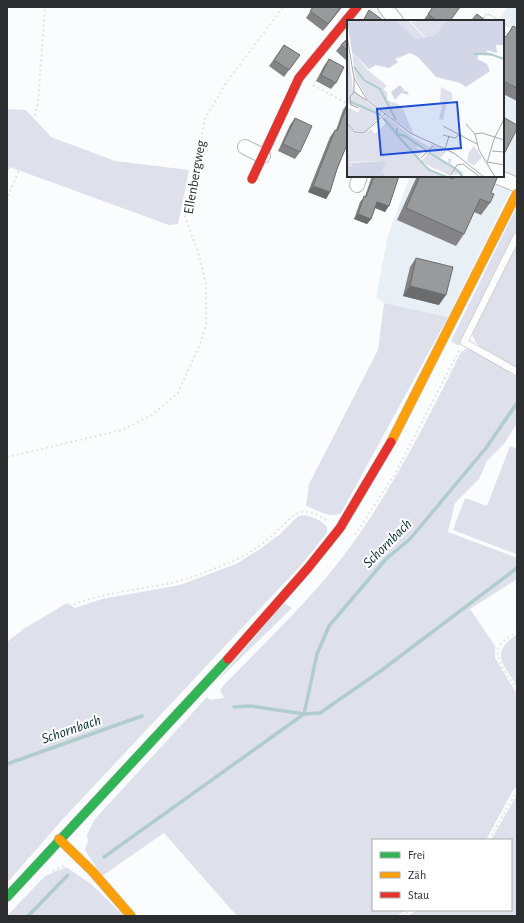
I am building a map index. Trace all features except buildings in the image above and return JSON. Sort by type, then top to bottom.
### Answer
[{"type":"street","points":[[252,179],[300,78],[357,7]]},
{"type":"street","points":[[385,7],[395,20]]},
{"type":"street","points":[[245,147],[263,156]]},
{"type":"street","points":[[498,177],[517,185]]},
{"type":"street","points":[[7,897],[59,839],[258,626],[340,528],[397,431],[517,193]]},
{"type":"street","points":[[59,839],[92,871],[131,916]]},
{"type":"lane","points":[[504,28],[517,35]]},
{"type":"lane","points":[[517,236],[464,342],[517,372]]},
{"type":"path","points":[[7,201],[28,149],[38,102],[46,7]]},
{"type":"path","name":"Ellenbergweg","points":[[7,457],[122,430],[152,415],[178,393],[201,342],[206,324],[206,285],[199,255],[185,217],[186,205],[205,119],[226,83],[283,7]]},
{"type":"path","points":[[325,92],[347,103]]},
{"type":"path","points":[[7,648],[29,631],[62,610],[91,598],[119,591],[179,580],[240,558],[257,548],[277,532],[295,514],[303,511],[312,512],[340,528]]},
{"type":"path","points":[[517,631],[500,644],[498,649],[498,658],[517,689]]},
{"type":"path","points":[[490,839],[517,791]]},
{"type":"shaded area","points":[[507,7],[517,7],[517,178],[448,317],[384,303],[376,298],[388,235],[410,177],[504,177],[504,20],[499,20]]},
{"type":"shaded area","points":[[7,109],[26,110],[51,137],[115,161],[189,170],[178,224],[169,225],[10,167],[7,173]]},
{"type":"shaded area","points":[[517,206],[517,228],[459,346],[451,341]]},
{"type":"shaded area","points":[[517,241],[517,369],[490,355],[478,345],[472,333]]},
{"type":"shaded area","points":[[384,303],[448,317],[341,513],[332,515],[324,513],[306,506],[309,484],[378,350]]},
{"type":"shaded area","points":[[466,349],[472,350],[517,377],[517,423],[504,444],[487,461],[479,479],[455,503],[448,532],[517,558],[517,579],[470,609],[495,646],[495,658],[517,694],[517,786],[512,792],[487,839],[372,839],[372,911],[405,911],[396,916],[237,916],[164,833],[102,876],[85,850],[88,841],[87,835],[94,820],[207,697],[210,700],[224,698],[220,690],[223,686],[289,619],[336,566],[366,524],[396,476],[461,352]]},
{"type":"shaded area","points":[[510,446],[517,449],[516,554],[453,530],[465,498],[487,506]]},
{"type":"shaded area","points":[[302,515],[312,517],[322,522],[327,527],[327,533],[302,564],[62,820],[7,883],[7,642],[25,628],[67,603],[75,608],[102,599],[180,585],[236,564],[279,535],[296,518]]},
{"type":"shaded area","points":[[284,603],[292,608],[215,683]]},
{"type":"shaded area","points":[[517,634],[517,686],[503,664],[501,653],[509,641]]},
{"type":"shaded area","points":[[517,795],[517,916],[407,916],[415,911],[512,911],[512,839],[492,839]]},
{"type":"shaded area","points":[[66,867],[91,884],[124,916],[7,916],[45,876]]},
{"type":"waterway","name":"Schornbach","points":[[104,857],[304,714],[317,654],[329,626],[386,559],[410,539],[486,448],[517,403]]},
{"type":"waterway","name":"Schornbach","points":[[234,707],[251,706],[304,714],[320,713],[382,670],[517,568]]},
{"type":"waterway","name":"Schornbach","points":[[7,764],[142,716]]},
{"type":"waterway","points":[[28,916],[68,875]]},
{"type":"traffic: fast","points":[[7,897],[228,659]]},
{"type":"traffic: slow","points":[[391,442],[517,193]]},
{"type":"traffic: slow","points":[[59,839],[92,871],[131,916]]},
{"type":"traffic: jam","points":[[252,179],[299,78],[357,7]]},
{"type":"traffic: jam","points":[[228,659],[308,568],[340,528],[391,442]]}]
